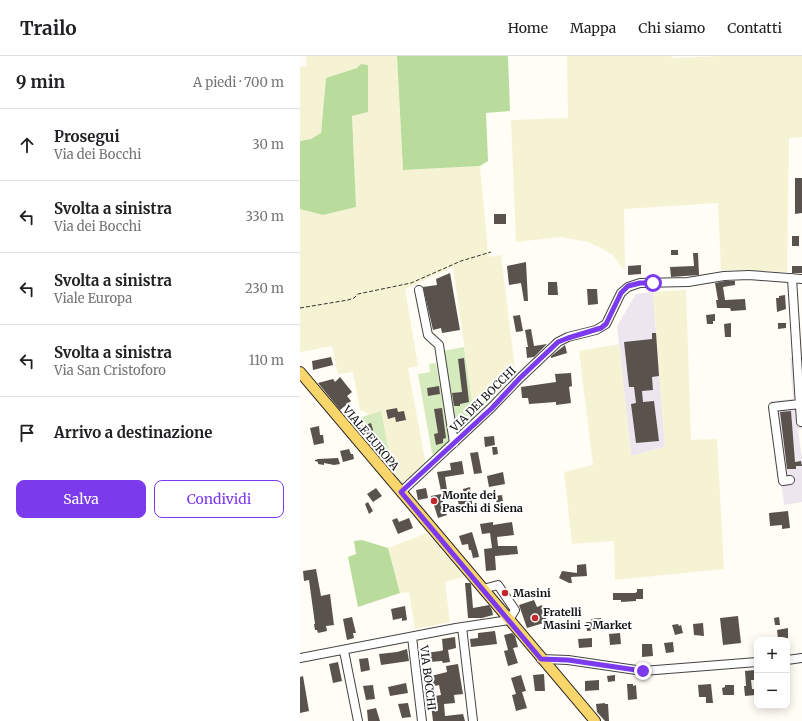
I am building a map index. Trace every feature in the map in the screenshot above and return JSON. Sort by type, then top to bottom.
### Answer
[{"type":"main road","name":"VIALE EUROPA","points":[[300,372],[541,659],[595,721]]},
{"type":"street","name":"VIA DEI BOCCHI","points":[[401,492],[492,408],[520,378],[558,342],[596,330],[606,324],[621,293],[628,286],[640,283],[688,282],[724,276],[749,275],[802,279]]},
{"type":"street","points":[[792,278],[800,366],[801,422]]},
{"type":"street","points":[[419,290],[428,335],[439,345],[454,443]]},
{"type":"street","points":[[790,480],[783,481],[773,407],[800,404]]},
{"type":"street","name":"VIA BOCCHI","points":[[300,658],[344,651],[462,627],[509,620]]},
{"type":"street","points":[[462,627],[473,721]]},
{"type":"street","name":"VIA BOCCHI","points":[[412,637],[422,721]]},
{"type":"street","points":[[344,651],[358,721]]},
{"type":"street","points":[[790,660],[802,658]]},
{"type":"street","points":[[541,659],[568,660],[643,671],[754,662]]},
{"type":"path","points":[[300,308],[348,300],[354,298],[358,294],[411,283],[461,261],[491,252]]},
{"type":"shaded area","points":[[306,56],[397,56],[403,170],[480,166],[488,251],[490,257],[501,255],[516,377],[475,420],[453,267],[405,289],[418,366],[408,368],[426,465],[404,486],[380,454],[389,452],[380,412],[369,415],[360,410],[353,372],[338,374],[332,346],[300,352],[300,209],[323,215],[356,207],[352,116],[368,112],[368,65],[326,78],[321,133],[311,139],[300,141],[300,67],[307,66]]},
{"type":"shaded area","points":[[567,56],[671,56],[672,58],[719,56],[802,56],[802,137],[789,138],[787,272],[721,270],[718,203],[624,209],[625,269],[623,269],[613,255],[588,242],[561,237],[516,242],[511,120],[568,118]]},
{"type":"shaded area","points":[[686,290],[691,440],[717,439],[724,569],[615,580],[614,541],[572,544],[564,472],[593,465],[579,351],[619,344],[631,456],[665,447],[653,292]]},
{"type":"shaded area","points":[[653,292],[665,447],[631,456],[617,326],[636,294]]},
{"type":"shaded area","points":[[802,357],[802,429],[798,429],[802,459],[802,502],[784,505],[771,401],[793,399],[790,358]]},
{"type":"shaded area","points":[[427,533],[464,577],[445,582],[450,622],[415,629],[409,592],[400,593],[388,548]]},
{"type":"green space","points":[[397,56],[508,56],[510,111],[486,113],[488,161],[480,166],[403,170]]},
{"type":"green space","points":[[361,64],[368,65],[368,112],[352,116],[356,207],[323,215],[300,209],[300,141],[311,139],[321,133],[326,78],[357,68]]},
{"type":"green space","points":[[464,347],[475,420],[455,438],[443,351]]},
{"type":"green space","points":[[436,363],[450,443],[436,455],[432,453],[418,374],[430,372],[429,364]]},
{"type":"green space","points":[[381,411],[389,452],[378,455],[349,421]]},
{"type":"green space","points":[[362,540],[388,548],[400,593],[358,607],[348,557],[356,554],[354,541]]},
{"type":"building","points":[[795,178],[802,178],[802,213],[795,214]]},
{"type":"building","points":[[494,214],[506,214],[506,224],[494,224]]},
{"type":"building","points":[[792,236],[799,236],[799,246],[792,246]]},
{"type":"building","points":[[671,250],[678,250],[678,255],[671,255]]},
{"type":"building","points":[[693,253],[698,253],[699,275],[671,277],[670,267],[694,266]]},
{"type":"building","points":[[526,262],[528,301],[524,301],[521,283],[509,285],[507,266]]},
{"type":"building","points":[[641,265],[641,274],[628,275],[628,266]]},
{"type":"building","points":[[792,266],[802,266],[802,273],[792,273]]},
{"type":"building","points":[[450,273],[460,330],[442,333],[441,328],[433,330],[423,287],[437,285],[436,279]]},
{"type":"building","points":[[735,281],[735,285],[723,287],[725,300],[745,299],[746,310],[731,311],[730,308],[717,308],[716,300],[718,300],[715,283]]},
{"type":"building","points":[[548,282],[557,282],[558,295],[548,295]]},
{"type":"building","points":[[587,289],[597,289],[598,304],[588,305]]},
{"type":"building","points":[[785,295],[786,309],[777,312],[776,298]]},
{"type":"building","points":[[715,314],[715,321],[713,321],[713,324],[707,324],[706,315]]},
{"type":"building","points":[[520,315],[523,331],[516,332],[513,316]]},
{"type":"building","points":[[731,323],[731,337],[725,337],[724,324]]},
{"type":"building","points":[[778,323],[786,323],[786,328],[778,329]]},
{"type":"building","points":[[531,329],[534,346],[547,344],[534,357],[527,358],[526,347],[528,347],[525,330]]},
{"type":"building","points":[[652,333],[656,333],[659,376],[652,377],[653,390],[642,391],[643,402],[654,401],[659,441],[636,443],[631,404],[636,403],[634,387],[629,387],[624,342],[652,339]]},
{"type":"building","points":[[565,345],[567,353],[551,358],[551,356]]},
{"type":"building","points":[[331,357],[333,365],[313,370],[312,361]]},
{"type":"building","points":[[464,358],[469,402],[460,404],[460,406],[454,406],[452,393],[462,392],[458,359]]},
{"type":"building","points":[[571,373],[572,386],[569,387],[571,403],[556,405],[556,402],[529,404],[528,398],[522,398],[521,387],[556,382],[555,374]]},
{"type":"building","points":[[340,377],[352,392],[347,396],[351,401],[340,410],[318,383],[333,379],[335,382]]},
{"type":"building","points":[[439,386],[440,394],[428,396],[427,388]]},
{"type":"building","points":[[397,408],[398,412],[404,411],[406,420],[396,422],[395,417],[388,419],[386,410]]},
{"type":"building","points":[[442,408],[446,438],[443,439],[443,443],[436,445],[434,434],[438,433],[434,409]]},
{"type":"building","points":[[791,411],[795,462],[801,461],[802,466],[796,466],[796,469],[787,469],[780,412]]},
{"type":"building","points":[[371,423],[374,433],[365,435],[362,426]]},
{"type":"building","points":[[319,426],[320,435],[323,435],[324,443],[314,445],[310,428]]},
{"type":"building","points":[[494,436],[495,445],[485,447],[484,437]]},
{"type":"building","points":[[380,444],[382,451],[376,452],[371,446]]},
{"type":"building","points":[[492,447],[497,447],[498,454],[493,455]]},
{"type":"building","points":[[349,449],[351,454],[353,454],[354,459],[343,462],[340,451]]},
{"type":"building","points":[[478,452],[482,473],[474,474],[470,453]]},
{"type":"building","points":[[338,458],[340,464],[334,465],[324,463],[324,465],[318,464],[318,462],[315,461],[318,459]]},
{"type":"building","points":[[462,461],[464,474],[445,477],[447,490],[441,491],[437,472],[451,470],[450,463]]},
{"type":"building","points":[[503,472],[505,484],[489,487],[487,476]]},
{"type":"building","points":[[470,487],[473,509],[460,511],[458,501],[465,500],[463,489]]},
{"type":"building","points":[[376,488],[382,496],[373,502],[367,494]]},
{"type":"building","points":[[426,488],[428,498],[418,500],[416,490]]},
{"type":"building","points":[[441,494],[447,515],[438,518],[431,496]]},
{"type":"building","points":[[502,495],[502,504],[497,505],[495,496]]},
{"type":"building","points":[[368,502],[373,511],[369,514],[365,504]]},
{"type":"building","points":[[788,511],[790,528],[782,529],[782,525],[770,526],[769,513]]},
{"type":"building","points":[[397,518],[399,522],[409,518],[413,528],[398,534],[392,520]]},
{"type":"building","points":[[493,522],[493,525],[512,522],[514,535],[497,537],[498,546],[517,546],[518,554],[495,556],[496,570],[486,571],[484,549],[492,548],[490,533],[482,534],[480,524]]},
{"type":"building","points":[[472,532],[479,557],[473,558],[468,544],[462,545],[459,536]]},
{"type":"building","points":[[586,564],[587,576],[571,577],[572,583],[559,578],[562,571],[577,573],[577,565]]},
{"type":"building","points":[[316,569],[321,596],[330,594],[334,625],[326,626],[327,631],[318,633],[317,630],[315,630],[309,580],[304,581],[303,571]]},
{"type":"building","points":[[465,583],[471,584],[473,608],[489,605],[493,615],[482,618],[468,618]]},
{"type":"building","points":[[637,589],[643,589],[643,599],[621,602],[621,600],[613,600],[613,593],[635,593],[637,592]]},
{"type":"building","points":[[534,600],[537,607],[542,605],[547,622],[527,628],[519,605]]},
{"type":"building","points":[[405,606],[407,620],[402,621],[402,618],[393,620],[391,609]]},
{"type":"building","points":[[738,616],[741,643],[723,645],[720,618]]},
{"type":"building","points":[[352,617],[356,633],[353,633],[354,638],[347,640],[343,619]]},
{"type":"building","points":[[779,617],[780,625],[775,625],[774,618]]},
{"type":"building","points":[[601,618],[602,630],[587,631],[586,622],[591,622],[591,619]]},
{"type":"building","points":[[703,623],[704,636],[694,635],[693,624]]},
{"type":"building","points":[[678,624],[679,626],[681,625],[683,633],[675,635],[672,625]]},
{"type":"building","points":[[788,628],[788,637],[778,637],[777,630]]},
{"type":"building","points":[[495,631],[497,644],[471,647],[470,639],[478,638],[478,633]]},
{"type":"building","points":[[512,633],[515,636],[518,647],[513,648],[518,663],[508,666],[504,651],[508,650],[504,635]]},
{"type":"building","points":[[620,633],[621,644],[610,645],[609,634]]},
{"type":"building","points":[[455,637],[456,648],[448,650],[450,662],[443,663],[442,661],[425,661],[424,653],[443,650],[442,639]]},
{"type":"building","points":[[592,638],[592,647],[579,648],[578,639]]},
{"type":"building","points":[[673,642],[674,652],[666,653],[664,643]]},
{"type":"building","points":[[642,644],[652,644],[653,656],[642,657]]},
{"type":"building","points":[[407,649],[409,661],[381,665],[379,654]]},
{"type":"building","points":[[368,658],[370,670],[361,672],[359,659]]},
{"type":"building","points":[[338,662],[342,681],[333,683],[329,664]]},
{"type":"building","points":[[458,664],[463,694],[454,695],[455,703],[444,704],[445,716],[463,714],[465,721],[433,721],[430,697],[441,695],[439,685],[430,687],[427,677],[447,672],[446,666]]},
{"type":"building","points":[[754,670],[754,680],[751,680],[754,695],[745,696],[745,671]]},
{"type":"building","points":[[544,674],[545,691],[535,691],[533,675]]},
{"type":"building","points":[[521,675],[526,691],[522,692],[527,708],[516,711],[512,695],[516,694],[511,678]]},
{"type":"building","points":[[615,675],[615,681],[608,682],[607,676]]},
{"type":"building","points":[[303,676],[309,711],[300,713],[300,677]]},
{"type":"building","points":[[599,680],[599,690],[585,691],[585,681]]},
{"type":"building","points":[[406,683],[408,693],[390,696],[388,687]]},
{"type":"building","points":[[627,684],[633,684],[633,686],[636,685],[637,699],[628,700]]},
{"type":"building","points":[[711,684],[713,703],[706,703],[706,697],[699,697],[698,685]]},
{"type":"building","points":[[373,685],[375,699],[366,700],[363,686]]},
{"type":"building","points":[[725,685],[734,685],[734,695],[723,695],[722,688],[725,687]]},
{"type":"building","points":[[408,703],[411,717],[402,718],[398,704]]},
{"type":"building","points":[[596,704],[608,704],[609,721],[605,721],[597,712]]},
{"type":"building","points":[[376,708],[380,721],[368,721],[367,710]]},
{"type":"place","name":"Monte dei Paschi di Siena","points":[[434,501]]},
{"type":"place","name":"Masini","points":[[505,593]]},
{"type":"place","name":"Fratelli Masini - Market","points":[[535,618]]},
{"type":"route","points":[[643,671],[568,660],[541,659],[401,492],[492,408],[520,378],[558,342],[601,328],[606,324],[621,293],[628,286],[640,283],[653,283]]}]
